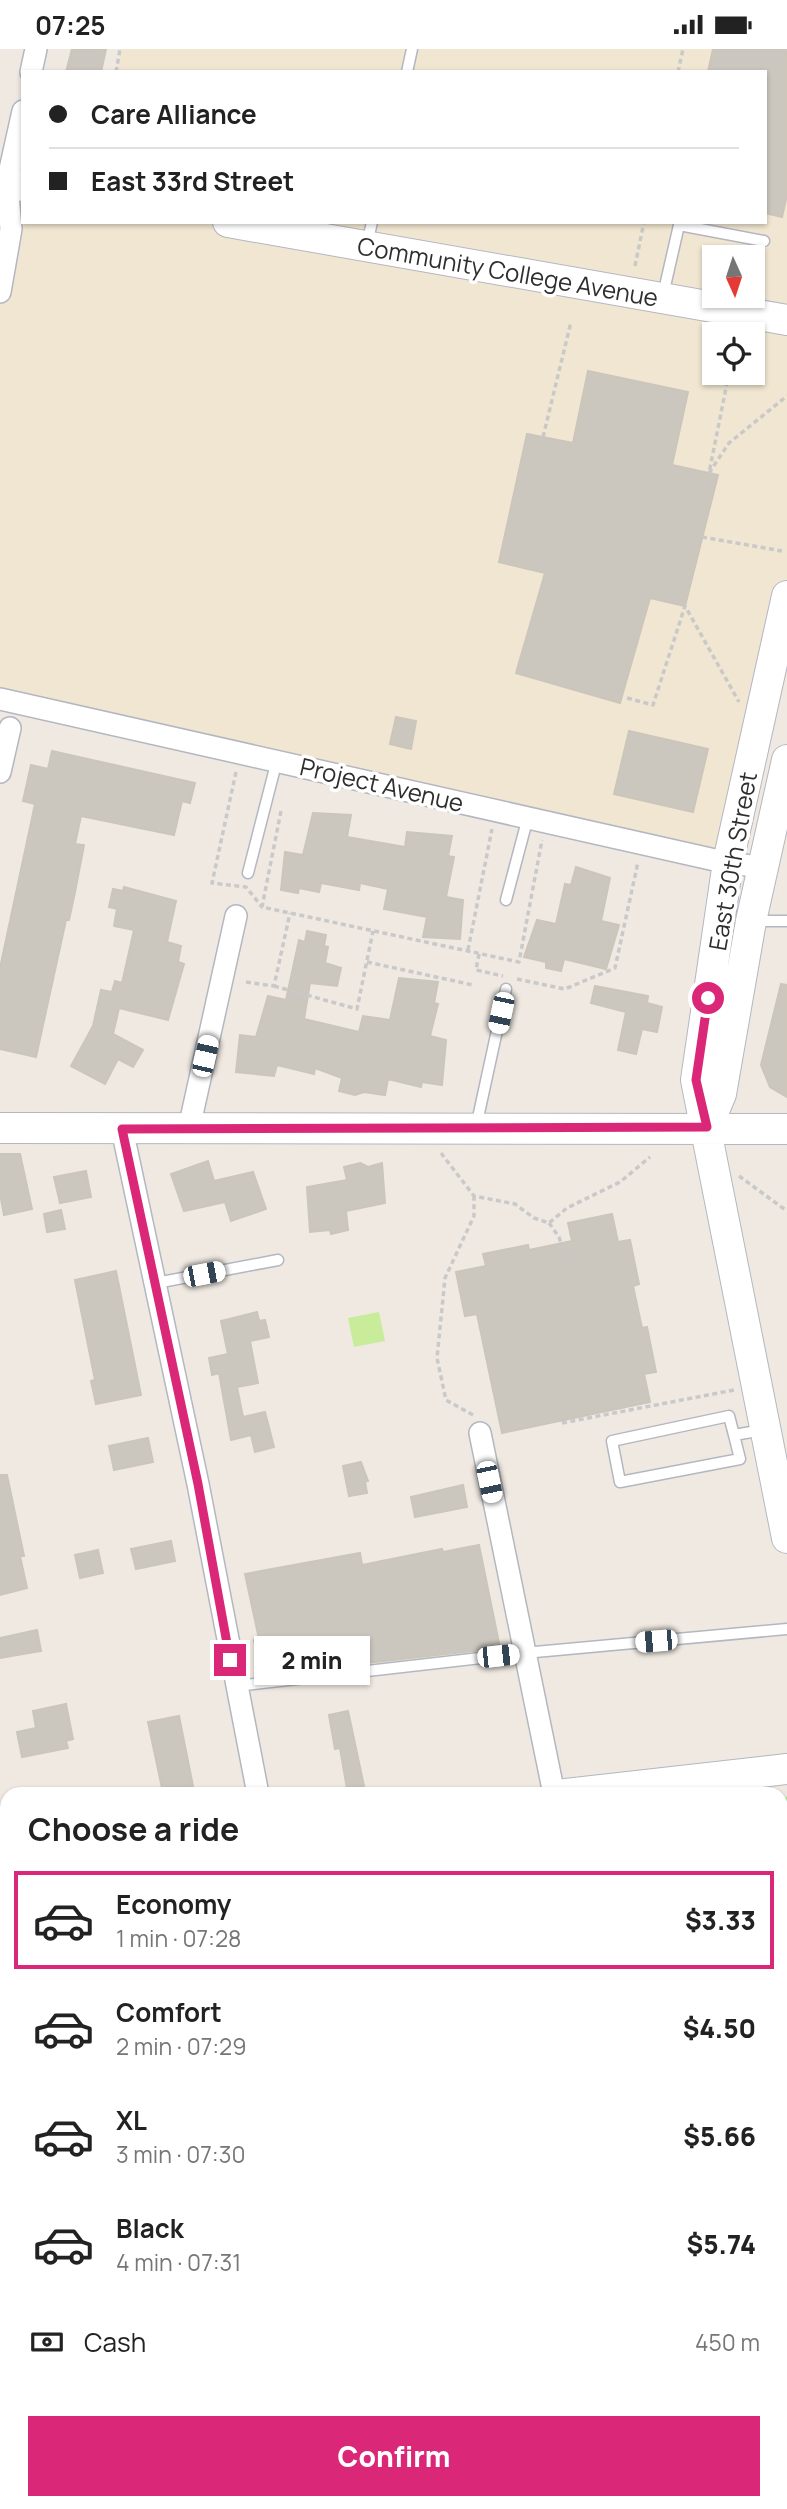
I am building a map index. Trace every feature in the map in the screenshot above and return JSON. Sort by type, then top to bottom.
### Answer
[{"type":"street","points":[[31,70],[36,49]]},
{"type":"street","points":[[0,292],[12,229],[10,184],[21,122]]},
{"type":"street","name":"Community College Avenue","points":[[252,224],[369,234],[662,298],[787,320]]},
{"type":"street","name":"East 30th Street","points":[[787,596],[728,862],[696,1080],[771,1440],[787,1538]]},
{"type":"street","name":"Project Avenue","points":[[0,699],[763,868]]},
{"type":"street","points":[[0,772],[10,728]]},
{"type":"street","name":"East 30th Street","points":[[707,1127],[721,1094],[751,921],[763,868],[778,836],[787,760]]},
{"type":"street","points":[[189,1128],[236,916]]},
{"type":"street","points":[[0,1128],[787,1129]]},
{"type":"street","points":[[122,1129],[198,1484],[257,1787]]},
{"type":"street","points":[[480,1433],[553,1787]]},
{"type":"street","points":[[655,1787],[787,1769]]},
{"type":"lane","points":[[407,70],[412,49]]},
{"type":"lane","points":[[662,298],[679,225],[764,241]]},
{"type":"lane","points":[[248,873],[277,761]]},
{"type":"lane","points":[[506,900],[528,817]]},
{"type":"lane","points":[[751,921],[787,921]]},
{"type":"lane","points":[[477,1127],[506,989]]},
{"type":"lane","points":[[156,1283],[278,1260]]},
{"type":"lane","points":[[729,1416],[734,1435],[740,1459],[620,1482],[612,1441],[729,1416]]},
{"type":"lane","points":[[734,1435],[771,1440]]},
{"type":"lane","points":[[235,1686],[524,1653],[787,1629]]},
{"type":"path","points":[[116,70],[120,49]]},
{"type":"path","points":[[678,70],[683,49]]},
{"type":"path","points":[[635,266],[644,224]]},
{"type":"path","points":[[543,437],[570,322]]},
{"type":"path","points":[[727,385],[709,473],[729,443],[787,396]]},
{"type":"path","points":[[702,537],[782,551]]},
{"type":"path","points":[[627,698],[653,705],[685,606],[741,705]]},
{"type":"path","points":[[236,770],[212,883],[246,887],[262,907],[519,962],[542,840]]},
{"type":"path","points":[[262,907],[281,807]]},
{"type":"path","points":[[468,951],[492,829]]},
{"type":"path","points":[[479,954],[476,970],[565,989],[615,968],[638,862]]},
{"type":"path","points":[[274,986],[290,913]]},
{"type":"path","points":[[246,982],[274,986],[357,1009],[373,931]]},
{"type":"path","points":[[367,962],[472,985]]},
{"type":"path","points":[[441,1152],[474,1196],[474,1216],[446,1278],[437,1357],[446,1400],[478,1419],[480,1433]]},
{"type":"path","points":[[549,1223],[567,1209],[620,1182],[650,1157]]},
{"type":"path","points":[[737,1174],[787,1211]]},
{"type":"path","points":[[474,1196],[514,1204],[534,1218],[549,1223],[559,1237],[564,1253]]},
{"type":"path","points":[[562,1423],[740,1389]]},
{"type":"shaded area","points":[[122,49],[787,49],[787,596],[728,862],[0,699],[0,285],[21,195],[21,224],[767,224],[767,70],[117,70]]},
{"type":"green space","points":[[379,1312],[385,1341],[354,1347],[348,1318]]},
{"type":"building","points":[[72,49],[106,49],[101,70],[67,70]]},
{"type":"building","points":[[713,49],[787,49],[787,195],[782,217],[767,213],[767,70],[708,70]]},
{"type":"building","points":[[588,371],[688,392],[672,465],[718,475],[685,606],[650,598],[620,703],[516,673],[545,573],[499,562],[527,434],[573,443]]},
{"type":"building","points":[[396,717],[416,721],[411,749],[390,744]]},
{"type":"building","points":[[629,731],[708,749],[693,812],[614,794]]},
{"type":"building","points":[[52,751],[195,783],[190,803],[182,801],[174,835],[81,816],[75,844],[84,845],[36,1057],[0,1049],[0,968],[35,804],[23,801],[31,765],[48,769]]},
{"type":"building","points":[[313,813],[351,815],[347,837],[405,847],[407,832],[452,836],[448,856],[454,857],[446,897],[463,900],[460,939],[423,937],[427,917],[384,909],[388,889],[360,883],[359,890],[321,883],[319,892],[299,888],[298,893],[281,890],[285,852],[303,855]]},
{"type":"building","points":[[576,867],[610,878],[601,921],[619,925],[606,969],[564,959],[561,971],[546,968],[546,962],[524,957],[537,920],[556,924],[565,884],[571,885]]},
{"type":"building","points":[[124,887],[176,901],[167,942],[181,946],[178,962],[184,964],[168,1020],[119,1008],[113,1034],[143,1050],[133,1067],[118,1059],[105,1084],[71,1066],[93,1026],[101,990],[112,992],[115,981],[122,983],[134,930],[114,926],[117,909],[109,907],[113,889],[123,891]]},
{"type":"building","points":[[307,931],[326,935],[324,946],[328,947],[325,963],[341,968],[337,986],[310,983],[304,1019],[359,1032],[363,1016],[390,1020],[399,978],[438,982],[434,1003],[438,1004],[430,1036],[446,1040],[442,1085],[422,1082],[421,1087],[388,1079],[385,1095],[364,1092],[355,1095],[339,1091],[342,1078],[315,1068],[314,1074],[277,1065],[274,1076],[236,1072],[240,1035],[256,1037],[268,996],[286,1000],[299,940],[305,942]]},
{"type":"building","points":[[781,984],[787,985],[787,1097],[770,1087],[761,1065]]},
{"type":"building","points":[[595,986],[648,996],[647,1003],[662,1007],[657,1032],[642,1029],[636,1054],[618,1050],[626,1012],[591,1003]]},
{"type":"building","points":[[0,1154],[20,1154],[32,1209],[4,1215],[0,1194]]},
{"type":"building","points":[[208,1161],[214,1181],[253,1172],[266,1209],[231,1221],[225,1202],[184,1211],[171,1174]]},
{"type":"building","points":[[360,1163],[368,1167],[382,1163],[385,1203],[346,1211],[348,1230],[331,1234],[330,1230],[310,1232],[307,1187],[347,1180],[344,1167]]},
{"type":"building","points":[[86,1171],[91,1197],[60,1203],[54,1177]]},
{"type":"building","points":[[61,1210],[65,1229],[47,1232],[44,1214]]},
{"type":"building","points":[[612,1214],[618,1242],[630,1240],[639,1284],[633,1286],[642,1328],[647,1327],[656,1372],[644,1374],[650,1402],[502,1433],[477,1314],[465,1316],[456,1272],[486,1266],[483,1254],[528,1245],[529,1250],[572,1241],[568,1223]]},
{"type":"building","points":[[116,1271],[141,1395],[96,1404],[91,1381],[95,1380],[75,1280]]},
{"type":"building","points":[[257,1312],[259,1321],[265,1320],[269,1337],[250,1341],[258,1383],[237,1387],[243,1417],[265,1412],[274,1447],[255,1452],[251,1435],[231,1440],[219,1373],[212,1375],[209,1358],[228,1354],[221,1321]]},
{"type":"building","points":[[148,1438],[153,1462],[114,1470],[109,1446]]},
{"type":"building","points":[[361,1462],[368,1481],[365,1482],[367,1493],[349,1496],[343,1466]]},
{"type":"building","points":[[0,1475],[7,1475],[24,1556],[20,1556],[27,1588],[0,1595]]},
{"type":"building","points":[[463,1485],[467,1507],[415,1517],[411,1497]]},
{"type":"building","points":[[171,1541],[175,1561],[136,1569],[131,1549]]},
{"type":"building","points":[[479,1545],[500,1648],[262,1675],[254,1640],[259,1639],[245,1574],[360,1553],[362,1565],[442,1549],[443,1552]]},
{"type":"building","points":[[98,1550],[103,1573],[80,1578],[75,1555]]},
{"type":"building","points":[[37,1630],[41,1651],[0,1658],[0,1638]]},
{"type":"building","points":[[66,1704],[73,1739],[66,1741],[68,1748],[22,1757],[17,1732],[36,1728],[33,1711]]},
{"type":"building","points":[[348,1711],[364,1786],[347,1787],[340,1748],[335,1749],[329,1715]]},
{"type":"building","points":[[179,1716],[193,1786],[162,1787],[148,1722]]},
{"type":"route","points":[[230,1660],[198,1484],[122,1129],[707,1127],[696,1080],[708,998]]}]
